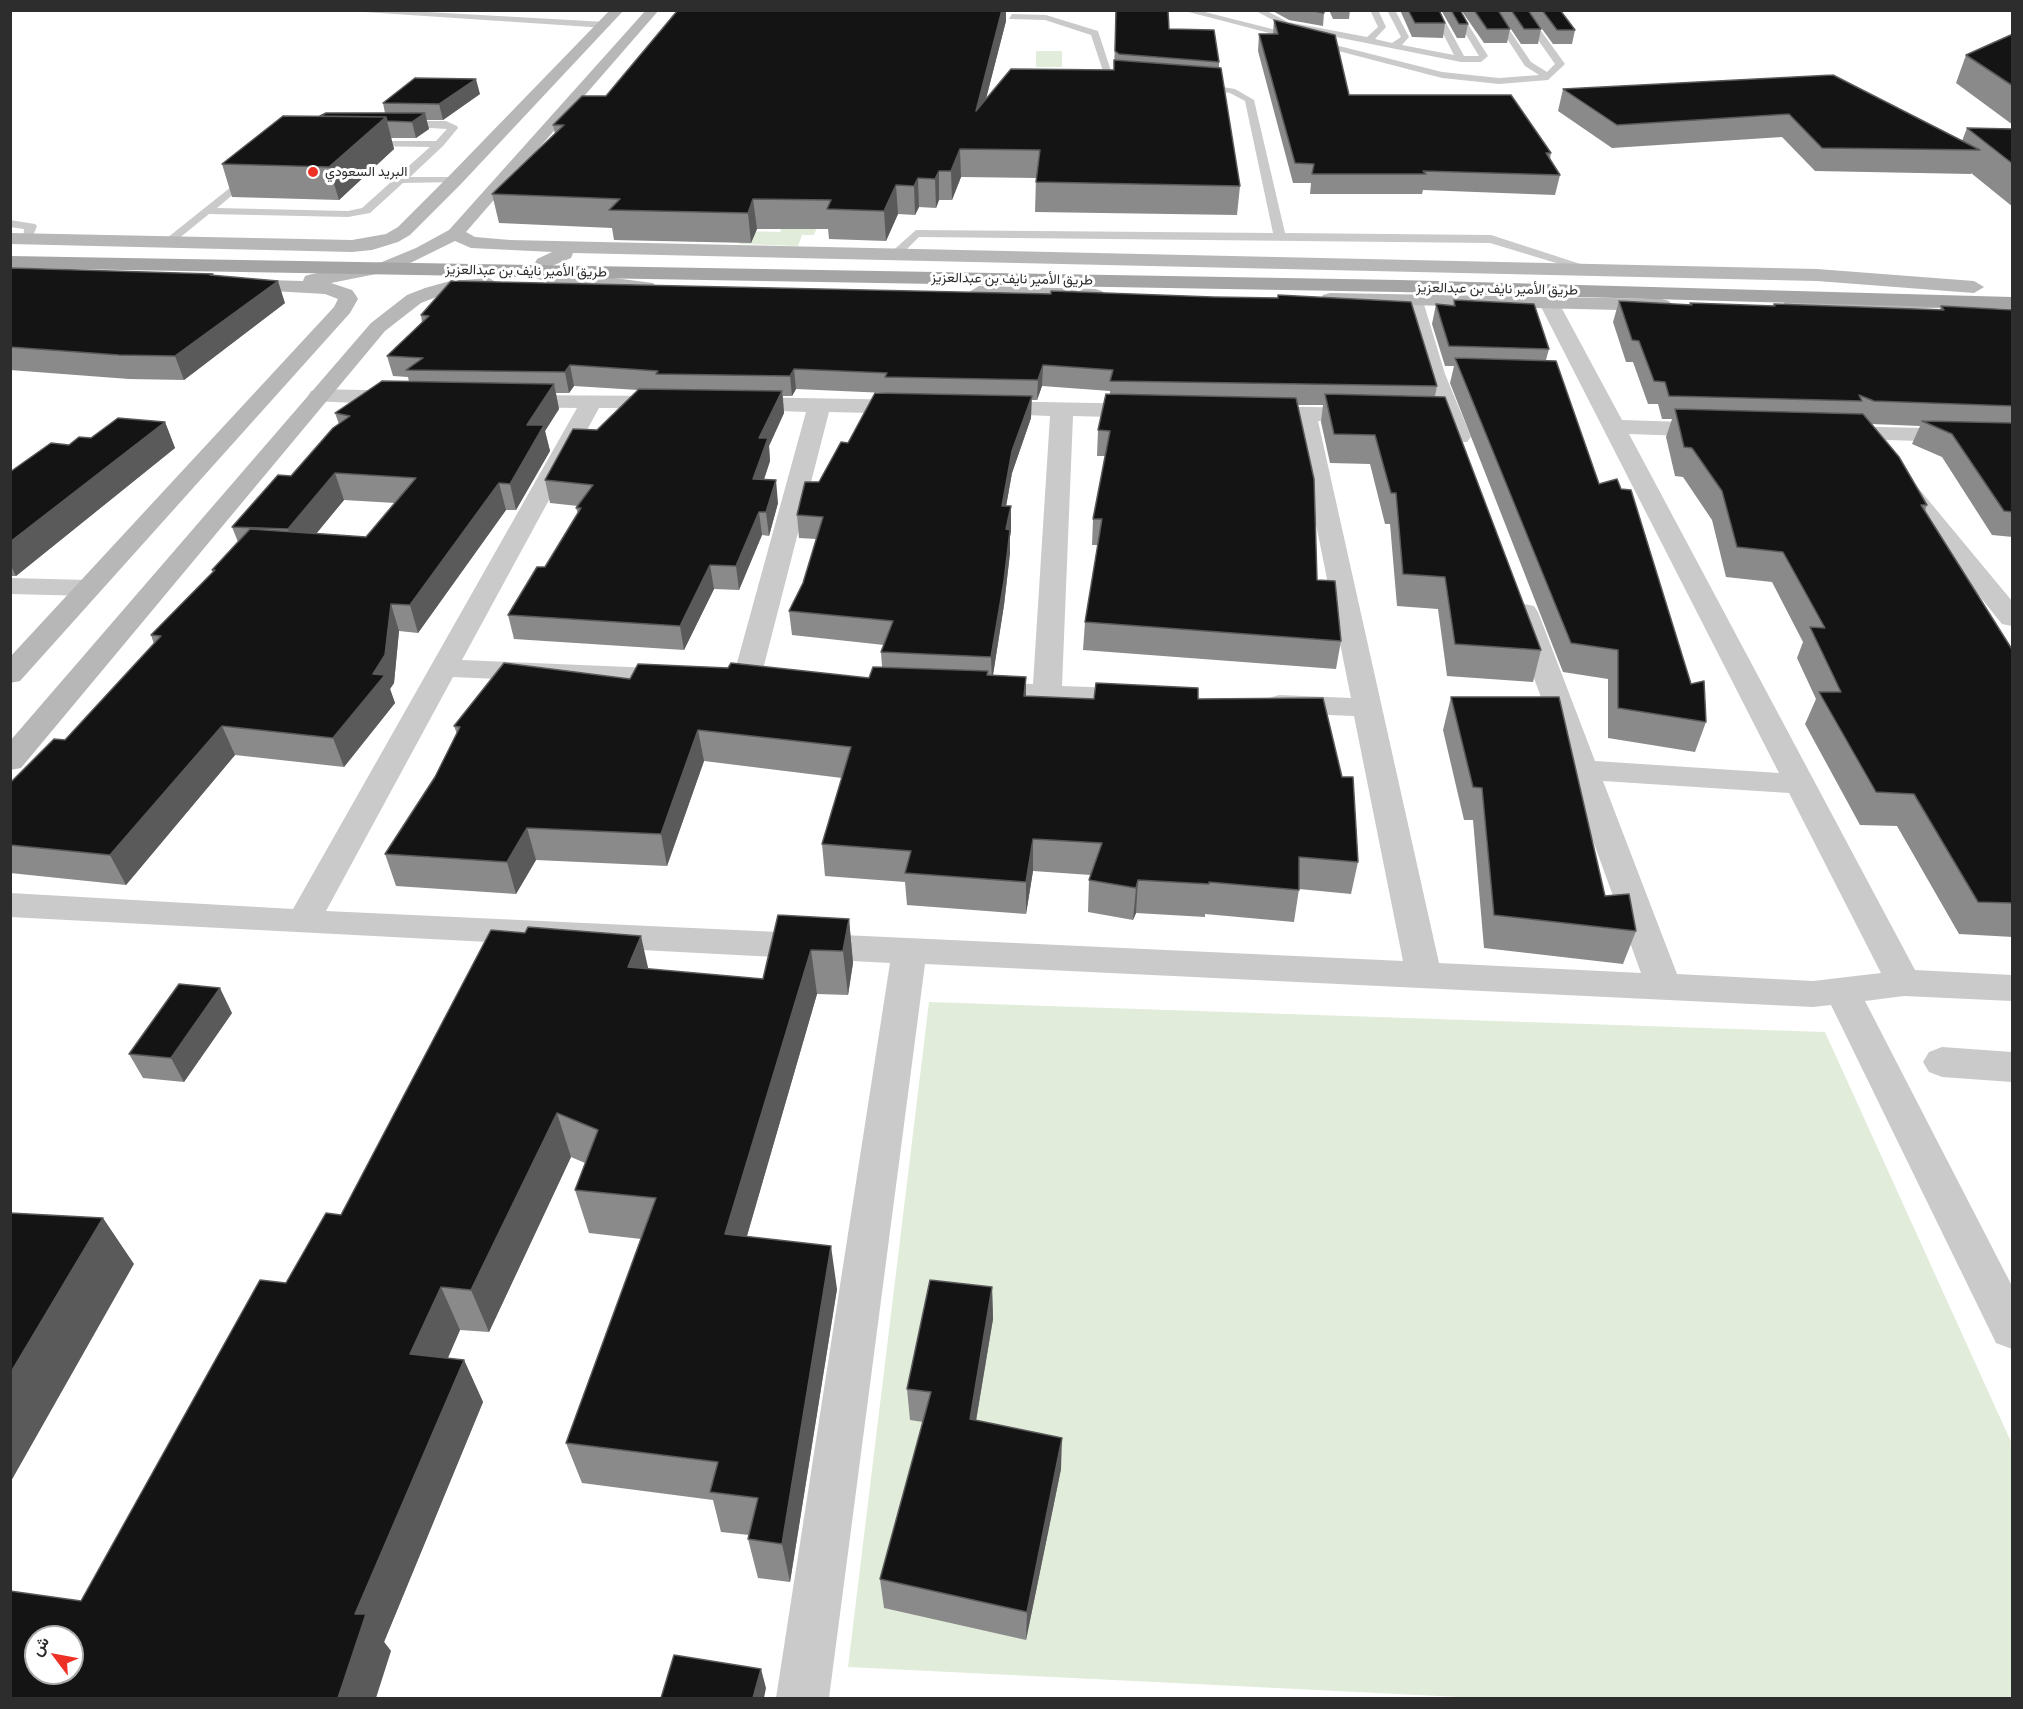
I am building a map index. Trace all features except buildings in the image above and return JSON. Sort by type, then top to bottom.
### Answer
[{"type":"main road","name":"طريق الأمير نايف بن عبدالعزيز","points":[[10,252],[1614,286],[2013,303]]},
{"type":"main road","name":"طريق الأمير نايف بن عبدالعزيز","points":[[10,262],[1614,286],[2013,288]]},
{"type":"street","points":[[19,238],[372,244],[404,231],[606,25],[618,10]]},
{"type":"street","points":[[262,283],[366,273],[405,260],[455,234],[653,10]]},
{"type":"street","points":[[455,234],[471,242],[510,246],[1863,276],[1974,287]]},
{"type":"street","points":[[156,280],[247,273],[263,268],[276,258],[275,254],[269,252],[216,243]]},
{"type":"street","points":[[10,675],[343,309],[348,299],[365,286],[410,266],[453,254],[510,246]]},
{"type":"street","points":[[626,249],[567,253],[543,263],[540,273],[556,279],[646,287]]},
{"type":"street","points":[[10,277],[262,283],[327,288],[345,294],[348,299]]},
{"type":"street","points":[[10,761],[378,327],[414,299],[432,292],[480,284],[1550,303],[1870,306],[1990,302]]},
{"type":"street","points":[[1413,301],[1446,374],[1440,416],[1468,460]]},
{"type":"street","points":[[1550,303],[1576,379],[1616,427],[1904,983]]},
{"type":"street","points":[[319,396],[425,398]]},
{"type":"street","points":[[496,400],[687,404]]},
{"type":"street","points":[[303,922],[591,402]]},
{"type":"street","points":[[723,404],[935,408]]},
{"type":"street","points":[[444,668],[735,681],[819,406]]},
{"type":"street","points":[[970,408],[1166,411]]},
{"type":"street","points":[[1047,694],[1062,410]]},
{"type":"street","points":[[1235,412],[1383,415]]},
{"type":"street","points":[[1305,414],[1424,975]]},
{"type":"street","points":[[1616,427],[1731,430]]},
{"type":"street","points":[[1813,432],[2013,437]]},
{"type":"street","points":[[1859,433],[2013,618]]},
{"type":"street","points":[[10,586],[89,588]]},
{"type":"street","points":[[1517,593],[1664,987]]},
{"type":"street","points":[[954,690],[1166,699]]},
{"type":"street","points":[[1249,703],[1367,708]]},
{"type":"street","points":[[1583,770],[1800,784]]},
{"type":"street","points":[[10,904],[303,922],[1813,994],[1904,983],[2013,988]]},
{"type":"street","points":[[802,1698],[909,951]]},
{"type":"street","points":[[1842,991],[2013,1329]]},
{"type":"street","points":[[1942,1062],[2013,1067]]},
{"type":"lane","points":[[339,10],[606,25]]},
{"type":"lane","points":[[1185,10],[1442,75],[1499,81],[1548,76],[1560,64],[1521,10]]},
{"type":"lane","points":[[1370,39],[1382,27],[1374,10]]},
{"type":"lane","points":[[1391,10],[1405,37],[1403,41],[1394,45]]},
{"type":"lane","points":[[1435,10],[1461,60]]},
{"type":"lane","points":[[1255,13],[1286,24],[1307,23],[1330,32],[1461,60],[1471,61],[1484,56],[1455,10]]},
{"type":"lane","points":[[1492,10],[1528,64],[1548,76]]},
{"type":"lane","points":[[1011,16],[1057,21],[1095,33],[1108,75],[1114,81],[1136,84]]},
{"type":"lane","points":[[1327,21],[1330,32]]},
{"type":"lane","points":[[1189,86],[1232,92],[1249,99],[1280,237]]},
{"type":"lane","points":[[205,211],[359,213],[366,211],[439,144],[453,128],[452,126],[390,124]]},
{"type":"lane","points":[[348,143],[439,144]]},
{"type":"lane","points":[[168,242],[265,163]]},
{"type":"lane","points":[[399,180],[455,180]]},
{"type":"lane","points":[[10,223],[31,226],[19,238]]},
{"type":"lane","points":[[894,255],[916,232],[1491,239],[1593,270]]},
{"type":"green space","points":[[1036,51],[1062,51],[1062,67],[1036,67]]},
{"type":"green space","points":[[792,208],[825,208],[814,235],[802,235],[798,246],[739,244],[746,231],[780,232]]},
{"type":"green space","points":[[929,1002],[1825,1032],[2012,1444],[2012,1698],[1480,1698],[848,1667]]},
{"type":"place","name":"البريد السعودي","points":[[313,172]]}]
